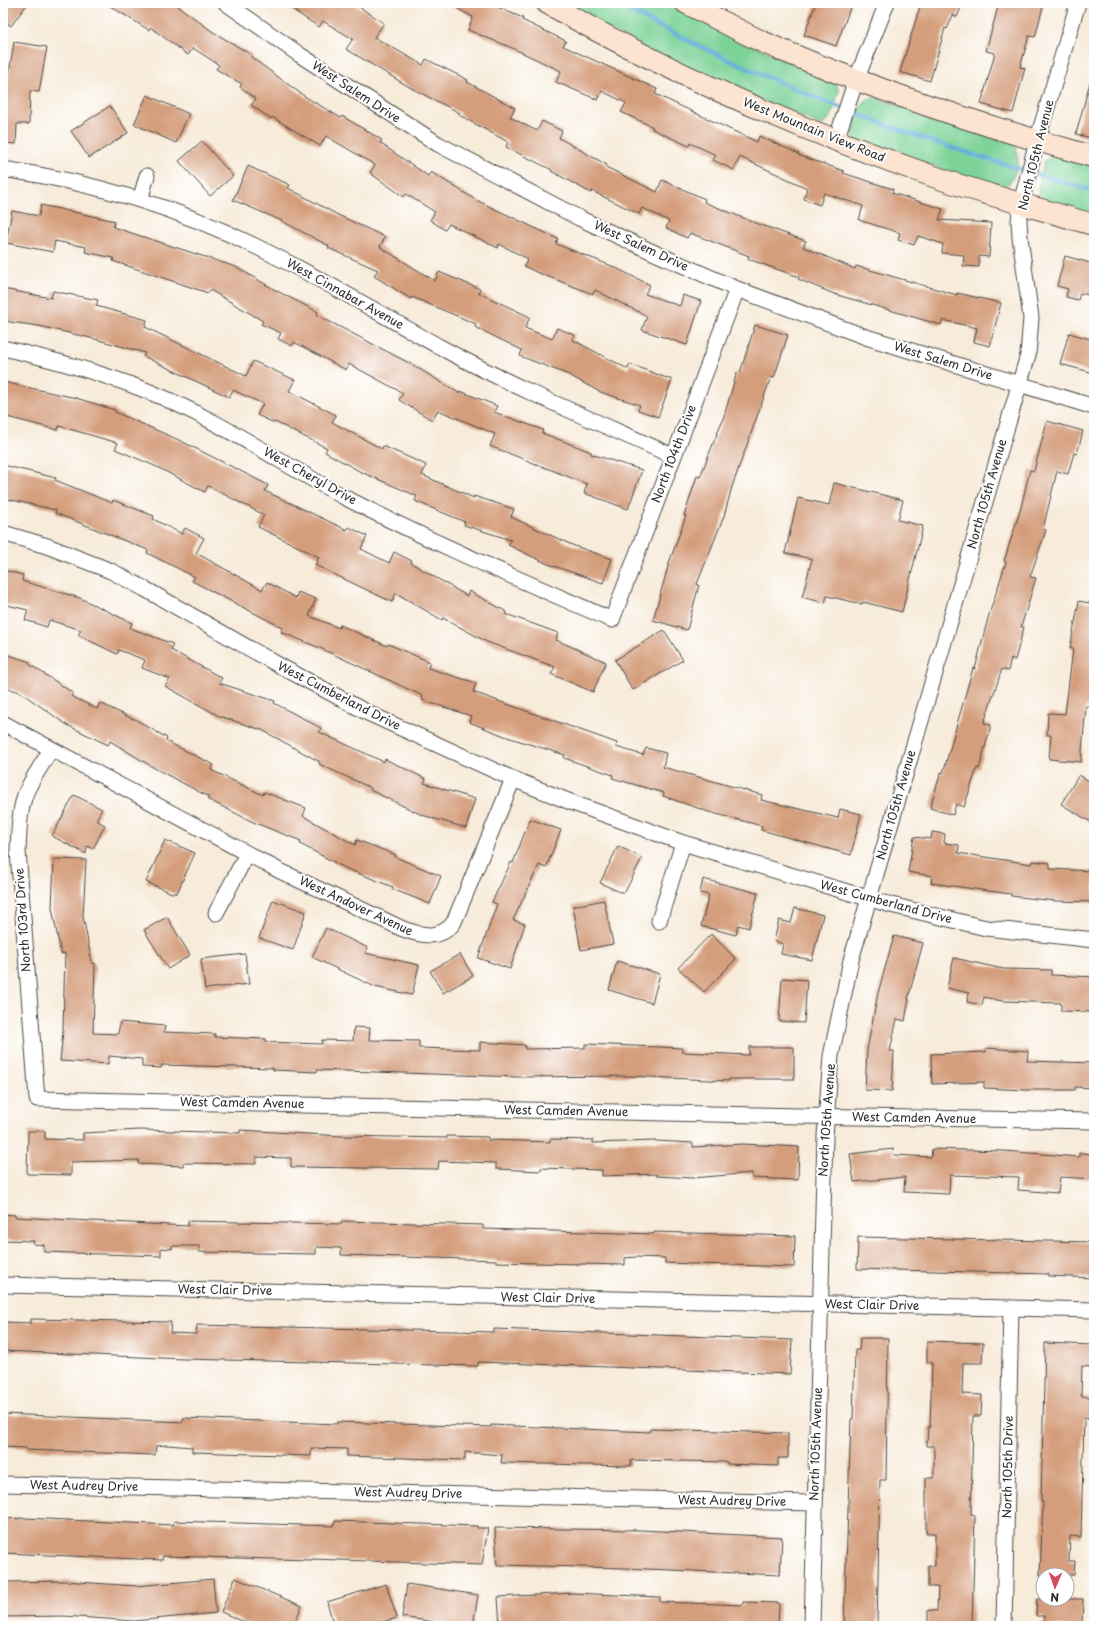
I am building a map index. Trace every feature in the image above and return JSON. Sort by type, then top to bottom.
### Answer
[{"type":"street","name":"West Salem Drive","points":[[226,3],[300,55],[438,144],[579,218],[737,289],[866,337],[1094,407]]},
{"type":"street","name":"West Mountain View Road","points":[[547,3],[616,41],[725,94],[836,140],[936,177],[1094,225]]},
{"type":"street","points":[[836,140],[856,80],[887,3]]},
{"type":"street","name":"North 105th Avenue","points":[[812,1626],[814,1503],[826,1116],[832,1056],[844,988],[869,898],[1028,355],[1031,318],[1019,221],[1037,141],[1078,3]]},
{"type":"street","points":[[693,4],[777,48],[856,80],[985,125],[1094,157]]},
{"type":"street","name":"West Cinnabar Avenue","points":[[3,169],[61,179],[140,200],[178,213],[258,247],[485,370],[673,456]]},
{"type":"street","points":[[140,200],[147,176]]},
{"type":"street","name":"North 104th Drive","points":[[612,620],[737,289]]},
{"type":"street","name":"West Cheryl Drive","points":[[3,348],[50,359],[146,390],[193,413],[346,497],[408,528],[491,568],[612,620]]},
{"type":"street","name":"West Cumberland Drive","points":[[3,533],[47,546],[111,571],[282,667],[363,710],[513,779],[572,803],[683,843],[869,898],[986,928],[1094,940]]},
{"type":"street","name":"West Andover Avenue","points":[[3,723],[247,854],[403,929],[421,935],[435,935],[449,930],[454,922],[513,779]]},
{"type":"street","name":"North 103rd Drive","points":[[37,1098],[18,851],[18,832],[20,813],[26,794],[51,749]]},
{"type":"street","points":[[659,921],[683,843]]},
{"type":"street","points":[[216,913],[247,854]]},
{"type":"street","name":"West Camden Avenue","points":[[37,1098],[1094,1121]]},
{"type":"street","name":"West Clair Drive","points":[[3,1285],[1094,1310]]},
{"type":"street","name":"North 105th Drive","points":[[1004,1626],[1012,1308]]},
{"type":"street","name":"West Audrey Drive","points":[[3,1484],[814,1503]]},
{"type":"green space","points":[[559,3],[666,3],[732,36],[834,81],[839,90],[831,117],[822,125],[683,68]]},
{"type":"green space","points":[[873,97],[1014,144],[1017,150],[1018,162],[1017,169],[1011,181],[1002,189],[855,140],[853,128],[856,115],[863,104],[868,99]]},
{"type":"green space","points":[[1051,157],[1059,157],[1094,166],[1094,218],[1043,201],[1038,191],[1044,161]]},
{"type":"building","points":[[3,3],[28,3],[11,26],[3,20]]},
{"type":"building","points":[[105,3],[174,3],[213,32],[252,55],[251,57],[304,96],[341,118],[342,116],[382,140],[380,143],[428,176],[431,172],[476,200],[558,239],[556,244],[612,266],[650,285],[645,294],[680,306],[683,295],[701,301],[687,345],[642,330],[647,316],[595,290],[593,294],[536,272],[524,266],[528,259],[499,244],[498,248],[449,224],[445,230],[430,220],[435,212],[406,194],[404,197],[370,173],[375,165],[326,136],[320,146],[272,117],[271,119],[251,105],[256,99],[240,87],[242,84],[216,69],[219,65],[193,48],[188,55],[150,27],[149,30]]},
{"type":"building","points":[[282,3],[353,3],[384,23],[374,37],[423,65],[426,59],[468,80],[467,82],[515,108],[510,117],[537,131],[542,121],[562,131],[559,138],[607,165],[606,167],[657,192],[662,180],[705,199],[704,202],[806,241],[803,247],[855,269],[856,266],[957,295],[957,293],[1001,303],[990,346],[974,342],[977,328],[943,320],[941,325],[834,294],[798,279],[799,277],[748,259],[749,256],[690,233],[687,238],[666,228],[669,221],[642,208],[639,214],[592,191],[591,193],[551,171],[552,170],[506,147],[508,142],[459,115],[460,113],[411,88],[346,49],[353,39],[323,21],[319,27]]},
{"type":"building","points":[[447,3],[488,3],[523,18],[522,20],[566,41],[563,46],[657,89],[655,94],[757,142],[759,136],[799,154],[798,155],[844,171],[843,173],[893,189],[892,193],[943,209],[939,220],[991,223],[989,257],[979,256],[979,267],[963,266],[964,255],[942,253],[943,244],[918,236],[914,245],[898,240],[900,233],[859,220],[863,206],[824,193],[820,205],[804,199],[807,188],[740,157],[734,170],[713,160],[716,155],[690,143],[689,146],[652,129],[653,127],[621,112],[626,103],[602,91],[598,100],[556,82],[561,71],[510,47],[468,30],[473,17]]},
{"type":"building","points":[[816,3],[852,3],[836,46],[804,35]]},
{"type":"building","points":[[921,3],[963,3],[957,17],[953,15],[947,29],[945,28],[930,81],[900,72]]},
{"type":"building","points":[[999,3],[1044,3],[1035,37],[1029,36],[1020,67],[1025,68],[1013,113],[981,104],[995,53],[986,51]]},
{"type":"building","points":[[14,42],[47,47],[39,92],[30,91],[29,124],[17,124],[16,144],[3,143],[3,99],[5,99]]},
{"type":"building","points":[[1090,82],[1094,82],[1094,139],[1076,134]]},
{"type":"building","points":[[147,95],[189,114],[176,143],[134,124]]},
{"type":"building","points":[[110,106],[128,133],[89,158],[71,131]]},
{"type":"building","points":[[202,141],[233,176],[210,196],[179,161]]},
{"type":"building","points":[[248,166],[290,185],[288,188],[336,214],[385,237],[380,247],[435,281],[439,272],[480,289],[479,293],[530,317],[525,328],[552,339],[557,328],[575,335],[573,340],[628,369],[630,364],[672,380],[658,417],[638,410],[640,405],[600,392],[569,375],[520,356],[522,350],[475,327],[476,324],[412,297],[411,299],[374,276],[378,270],[328,248],[329,246],[280,220],[233,200]]},
{"type":"building","points":[[41,205],[115,221],[113,227],[236,267],[277,291],[318,312],[317,315],[411,364],[459,393],[460,391],[497,406],[494,412],[543,430],[542,433],[591,452],[591,454],[642,470],[628,509],[584,493],[587,484],[490,446],[495,434],[438,410],[432,420],[399,400],[403,393],[349,364],[346,370],[294,342],[292,346],[278,339],[281,333],[261,324],[263,321],[210,290],[208,293],[113,261],[114,258],[85,252],[86,247],[55,241],[53,252],[6,243],[12,211],[39,216]]},
{"type":"building","points":[[1065,256],[1094,264],[1094,296],[1080,293],[1078,300],[1066,297],[1068,289],[1057,286]]},
{"type":"building","points":[[3,289],[51,298],[53,291],[98,300],[96,306],[147,320],[145,327],[246,376],[253,361],[295,380],[289,391],[336,415],[332,422],[382,449],[383,446],[426,465],[422,475],[474,498],[474,496],[514,509],[511,517],[572,545],[612,559],[603,583],[548,564],[508,545],[511,540],[464,525],[465,522],[415,501],[417,496],[361,472],[325,452],[327,448],[275,422],[274,423],[257,415],[263,404],[233,390],[229,397],[143,356],[145,353],[95,339],[39,326],[3,321]]},
{"type":"building","points":[[755,325],[788,335],[774,378],[771,377],[732,487],[724,516],[697,584],[699,585],[687,630],[653,620],[669,563],[686,516],[684,516],[697,476],[700,477],[724,416],[737,372],[740,373]]},
{"type":"building","points":[[1069,333],[1094,340],[1094,373],[1060,364]]},
{"type":"building","points":[[3,382],[76,398],[115,410],[115,412],[181,441],[268,485],[265,491],[347,530],[349,527],[367,536],[361,549],[389,563],[394,552],[412,561],[411,563],[467,596],[469,591],[507,612],[506,614],[558,633],[556,640],[606,662],[593,692],[551,674],[555,667],[487,642],[443,618],[442,620],[396,593],[392,602],[315,565],[319,557],[258,527],[264,515],[208,486],[205,492],[157,467],[115,449],[118,443],[59,426],[58,430],[3,416]]},
{"type":"building","points":[[1047,421],[1083,431],[1077,454],[1074,453],[1068,474],[1057,471],[1043,529],[1046,530],[1030,577],[1036,578],[1021,627],[1024,627],[1015,660],[1011,658],[1008,671],[1002,669],[984,723],[991,725],[979,769],[977,768],[964,807],[956,804],[953,815],[930,808],[941,772],[943,773],[973,668],[975,669],[988,618],[1006,562],[1004,561],[1020,511],[1030,470],[1034,471]]},
{"type":"building","points":[[3,465],[56,478],[55,480],[112,503],[113,500],[154,516],[153,519],[182,534],[185,528],[204,538],[196,553],[262,590],[267,582],[296,598],[298,592],[316,599],[309,616],[339,628],[340,625],[387,646],[388,644],[430,662],[428,668],[476,683],[473,692],[617,743],[616,747],[643,755],[646,748],[666,753],[663,767],[762,795],[761,800],[838,818],[840,809],[861,814],[851,855],[761,830],[762,826],[709,812],[663,796],[664,793],[612,778],[613,775],[564,758],[565,755],[507,737],[469,722],[471,716],[422,700],[423,696],[320,648],[281,632],[283,628],[192,581],[195,577],[147,553],[148,550],[55,513],[56,510],[3,498]]},
{"type":"building","points":[[834,483],[903,500],[898,520],[923,526],[902,612],[863,602],[862,604],[827,596],[825,603],[802,597],[812,559],[785,553],[798,498],[829,505]]},
{"type":"building","points":[[3,570],[23,575],[22,581],[80,598],[132,623],[130,628],[173,644],[171,650],[222,678],[219,683],[275,701],[274,703],[321,728],[319,732],[384,762],[385,759],[426,779],[424,783],[475,799],[466,828],[422,815],[370,790],[371,788],[319,764],[320,762],[262,730],[219,716],[165,686],[170,679],[142,668],[145,660],[119,650],[117,654],[78,635],[81,630],[49,620],[47,627],[25,620],[28,610],[3,604]]},
{"type":"building","points":[[1079,601],[1094,604],[1094,707],[1086,706],[1081,762],[1049,759],[1051,735],[1047,735],[1048,713],[1065,714],[1073,649],[1070,648]]},
{"type":"building","points":[[664,630],[683,660],[633,690],[615,660]]},
{"type":"building","points":[[3,653],[30,662],[29,664],[73,693],[71,696],[97,709],[100,703],[133,718],[167,738],[166,741],[214,765],[211,770],[263,795],[264,792],[306,808],[303,816],[355,845],[357,840],[396,855],[395,857],[441,876],[430,904],[392,889],[393,887],[345,868],[300,844],[301,841],[253,822],[207,799],[209,797],[156,769],[110,741],[108,745],[67,725],[20,692],[3,687]]},
{"type":"building","points":[[1079,775],[1094,784],[1094,824],[1061,804]]},
{"type":"building","points":[[74,795],[102,809],[96,820],[105,825],[93,849],[87,846],[86,854],[52,836]]},
{"type":"building","points":[[530,819],[561,830],[546,868],[539,865],[513,920],[525,924],[510,969],[478,958],[497,904],[492,902],[511,862],[513,863]]},
{"type":"building","points":[[932,832],[945,834],[944,843],[959,845],[958,853],[1031,864],[1032,861],[1050,863],[1050,869],[1094,871],[1094,902],[1055,901],[1011,896],[1011,894],[931,883],[932,876],[908,872],[914,837],[931,839]]},
{"type":"building","points":[[165,840],[195,853],[177,893],[172,893],[146,882]]},
{"type":"building","points":[[618,846],[642,858],[625,892],[620,892],[600,883]]},
{"type":"building","points":[[54,859],[86,860],[83,916],[92,963],[95,963],[93,1033],[118,1034],[120,1022],[165,1026],[164,1032],[215,1034],[215,1037],[266,1039],[266,1042],[322,1044],[322,1040],[353,1041],[354,1027],[370,1028],[369,1040],[419,1041],[419,1048],[480,1050],[480,1042],[525,1045],[525,1049],[585,1048],[585,1044],[682,1048],[682,1052],[749,1055],[749,1047],[794,1047],[794,1079],[729,1079],[729,1081],[630,1076],[518,1077],[317,1070],[317,1072],[273,1070],[273,1068],[162,1065],[161,1068],[142,1067],[142,1059],[109,1056],[108,1064],[60,1061],[63,1031],[65,953],[61,954],[52,908]]},
{"type":"building","points":[[703,879],[758,893],[749,928],[738,925],[736,935],[701,926],[709,895],[700,893]]},
{"type":"building","points":[[273,900],[306,912],[293,950],[259,938]]},
{"type":"building","points":[[604,900],[613,944],[581,950],[573,906]]},
{"type":"building","points":[[795,908],[823,915],[812,960],[781,954],[783,944],[774,941],[779,920],[791,923]]},
{"type":"building","points":[[167,917],[190,955],[168,969],[144,930]]},
{"type":"building","points":[[326,928],[368,948],[365,953],[419,965],[412,995],[375,987],[312,957]]},
{"type":"building","points":[[711,934],[736,959],[704,992],[678,968]]},
{"type":"building","points":[[894,936],[923,943],[908,999],[905,1021],[897,1019],[890,1051],[894,1051],[892,1091],[865,1090],[867,1050],[878,993]]},
{"type":"building","points":[[245,954],[249,984],[205,989],[201,959]]},
{"type":"building","points":[[460,954],[473,976],[443,993],[430,971]]},
{"type":"building","points":[[954,958],[1003,969],[1051,970],[1051,975],[1094,977],[1094,1012],[1061,1011],[1061,1003],[1002,1001],[984,997],[982,1005],[967,1002],[969,993],[947,988]]},
{"type":"building","points":[[617,961],[660,974],[652,1003],[609,990]]},
{"type":"building","points":[[782,978],[807,980],[804,1023],[779,1021]]},
{"type":"building","points":[[986,1048],[1028,1051],[1027,1061],[1094,1063],[1094,1088],[1075,1087],[1075,1090],[1025,1090],[984,1088],[984,1082],[932,1084],[931,1054],[986,1052]]},
{"type":"building","points":[[140,1130],[240,1133],[240,1130],[342,1136],[447,1138],[447,1136],[488,1137],[488,1140],[550,1142],[550,1139],[593,1140],[593,1143],[656,1141],[693,1143],[693,1147],[743,1144],[799,1147],[798,1180],[752,1178],[752,1173],[692,1178],[656,1176],[657,1174],[602,1176],[602,1170],[541,1168],[541,1171],[496,1169],[496,1163],[439,1161],[438,1169],[291,1167],[291,1158],[256,1157],[256,1164],[183,1163],[183,1166],[138,1164],[139,1160],[71,1162],[71,1175],[27,1174],[28,1131],[45,1131],[45,1139],[83,1140],[83,1133]]},
{"type":"building","points":[[893,1149],[894,1155],[931,1157],[932,1149],[1004,1151],[1079,1157],[1079,1153],[1094,1154],[1094,1179],[1060,1177],[1058,1193],[1018,1190],[1019,1177],[950,1175],[949,1194],[904,1192],[905,1177],[854,1182],[850,1154]]},
{"type":"building","points":[[3,1214],[15,1215],[15,1217],[188,1226],[188,1221],[342,1224],[342,1221],[483,1225],[483,1229],[795,1236],[794,1267],[665,1263],[665,1258],[636,1257],[625,1258],[625,1265],[496,1262],[496,1260],[341,1255],[341,1248],[316,1247],[316,1254],[199,1252],[199,1246],[172,1246],[172,1249],[161,1248],[161,1256],[44,1252],[44,1245],[33,1244],[34,1241],[3,1240]]},
{"type":"building","points":[[858,1237],[1094,1242],[1094,1278],[1049,1276],[1049,1274],[857,1269]]},
{"type":"building","points":[[31,1319],[171,1322],[170,1333],[196,1334],[197,1325],[494,1332],[494,1329],[792,1340],[790,1374],[478,1362],[478,1366],[184,1359],[3,1351],[3,1322],[31,1323]]},
{"type":"building","points":[[860,1338],[888,1338],[886,1480],[880,1480],[877,1626],[844,1626],[851,1419],[853,1419],[855,1350],[859,1350]]},
{"type":"building","points":[[927,1341],[983,1343],[982,1363],[963,1363],[962,1394],[982,1395],[981,1416],[973,1416],[971,1514],[975,1515],[972,1626],[928,1624],[928,1610],[937,1611],[938,1587],[928,1587],[928,1565],[935,1566],[935,1533],[926,1533],[926,1478],[934,1478],[934,1446],[927,1446],[928,1427],[930,1427],[932,1362],[927,1362]]},
{"type":"building","points":[[1045,1343],[1092,1345],[1091,1367],[1082,1366],[1081,1396],[1090,1397],[1089,1418],[1084,1418],[1081,1537],[1070,1536],[1069,1561],[1075,1561],[1075,1567],[1040,1567],[1043,1502],[1041,1502]]},
{"type":"building","points":[[3,1414],[183,1422],[183,1418],[337,1424],[337,1422],[491,1427],[491,1425],[650,1432],[650,1429],[788,1433],[788,1458],[778,1458],[778,1466],[727,1464],[727,1462],[631,1460],[631,1466],[501,1463],[502,1455],[465,1452],[465,1460],[347,1456],[347,1449],[311,1448],[311,1456],[192,1452],[192,1447],[167,1445],[156,1446],[155,1455],[26,1450],[26,1448],[3,1447]]},
{"type":"building","points":[[25,1518],[173,1525],[174,1521],[334,1526],[335,1521],[477,1526],[477,1528],[488,1528],[482,1565],[312,1559],[163,1556],[162,1560],[3,1553],[3,1519]]},
{"type":"building","points":[[495,1528],[640,1530],[782,1537],[780,1575],[627,1568],[497,1565]]},
{"type":"building","points":[[235,1578],[302,1606],[293,1626],[254,1626],[221,1612]]},
{"type":"building","points":[[213,1579],[216,1613],[134,1621],[64,1616],[3,1617],[3,1582],[64,1581],[136,1586]]},
{"type":"building","points":[[386,1584],[397,1618],[368,1626],[334,1626],[327,1602]]},
{"type":"building","points":[[407,1584],[478,1595],[473,1626],[459,1626],[402,1617]]},
{"type":"building","points":[[573,1593],[660,1597],[660,1602],[743,1605],[743,1602],[779,1603],[778,1626],[500,1626],[498,1597]]},
{"type":"building","points":[[1075,1599],[1083,1599],[1082,1626],[1044,1626],[1044,1616],[1036,1616],[1037,1607],[1075,1607]]},
{"type":"waterway","points":[[615,3],[727,59],[842,108],[941,144],[1094,191]]}]
